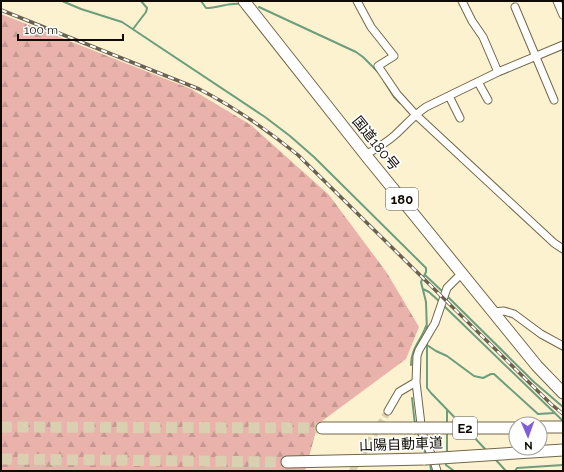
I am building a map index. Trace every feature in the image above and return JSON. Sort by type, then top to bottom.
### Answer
[{"type":"highway","name":"国道180号","points":[[244,1],[365,155],[537,366],[563,393]]},
{"type":"highway","points":[[548,427],[563,426]]},
{"type":"highway","name":"山陽自動車道","points":[[322,428],[508,428]]},
{"type":"highway","name":"山陽自動車道","points":[[287,462],[425,459],[563,450]]},
{"type":"street","points":[[357,1],[371,27],[394,56],[378,66],[397,94],[414,115],[554,243],[563,249]]},
{"type":"street","points":[[462,1],[472,21],[480,30],[498,72]]},
{"type":"street","points":[[557,1],[563,15]]},
{"type":"street","points":[[515,7],[554,100]]},
{"type":"street","points":[[365,155],[394,135],[414,115],[498,72],[563,45]]},
{"type":"street","points":[[478,82],[488,100]]},
{"type":"street","points":[[449,96],[460,118]]},
{"type":"street","points":[[437,471],[422,433],[416,382],[417,356],[435,323],[447,288],[462,273]]},
{"type":"street","points":[[493,312],[504,311],[514,314],[541,334],[563,346]]},
{"type":"street","points":[[388,411],[399,392],[416,382]]},
{"type":"green space","points":[[1,14],[191,89],[251,125],[329,195],[387,273],[419,327],[406,359],[318,424],[305,471],[1,471]]},
{"type":"waterway","points":[[62,1],[81,9],[122,22],[265,117],[314,157],[426,268],[426,272],[421,282],[426,302],[427,332]]},
{"type":"waterway","points":[[133,29],[146,12],[147,8],[141,1]]},
{"type":"waterway","points":[[201,1],[206,8],[241,4]]},
{"type":"waterway","points":[[259,7],[356,52],[378,72]]},
{"type":"waterway","points":[[384,81],[394,97],[400,103]]},
{"type":"waterway","points":[[425,275],[444,293]]},
{"type":"waterway","points":[[423,289],[429,292],[440,302]]},
{"type":"waterway","points":[[447,296],[534,382],[563,407]]},
{"type":"waterway","points":[[443,305],[563,421]]},
{"type":"waterway","points":[[411,365],[414,349],[426,326]]},
{"type":"waterway","points":[[427,342],[427,388],[461,424]]},
{"type":"waterway","points":[[427,345],[447,356],[474,376],[483,378],[494,374],[538,414],[554,413]]},
{"type":"waterway","points":[[412,398],[415,425]]},
{"type":"waterway","points":[[447,410],[447,425]]},
{"type":"waterway","points":[[417,431],[426,455]]},
{"type":"waterway","points":[[447,432],[447,453]]},
{"type":"waterway","points":[[470,433],[487,451]]},
{"type":"waterway","points":[[495,459],[506,471]]},
{"type":"waterway","points":[[446,462],[446,465],[454,471]]},
{"type":"waterway","points":[[430,463],[431,471]]},
{"type":"waterway","points":[[515,471],[517,468],[563,465]]},
{"type":"tunnel","points":[[352,471],[388,411]]},
{"type":"tunnel","points":[[1,427],[322,428]]},
{"type":"tunnel","points":[[1,459],[287,462]]},
{"type":"railway","points":[[1,10],[199,89],[238,111],[274,136],[298,155],[551,404],[563,414]]}]
